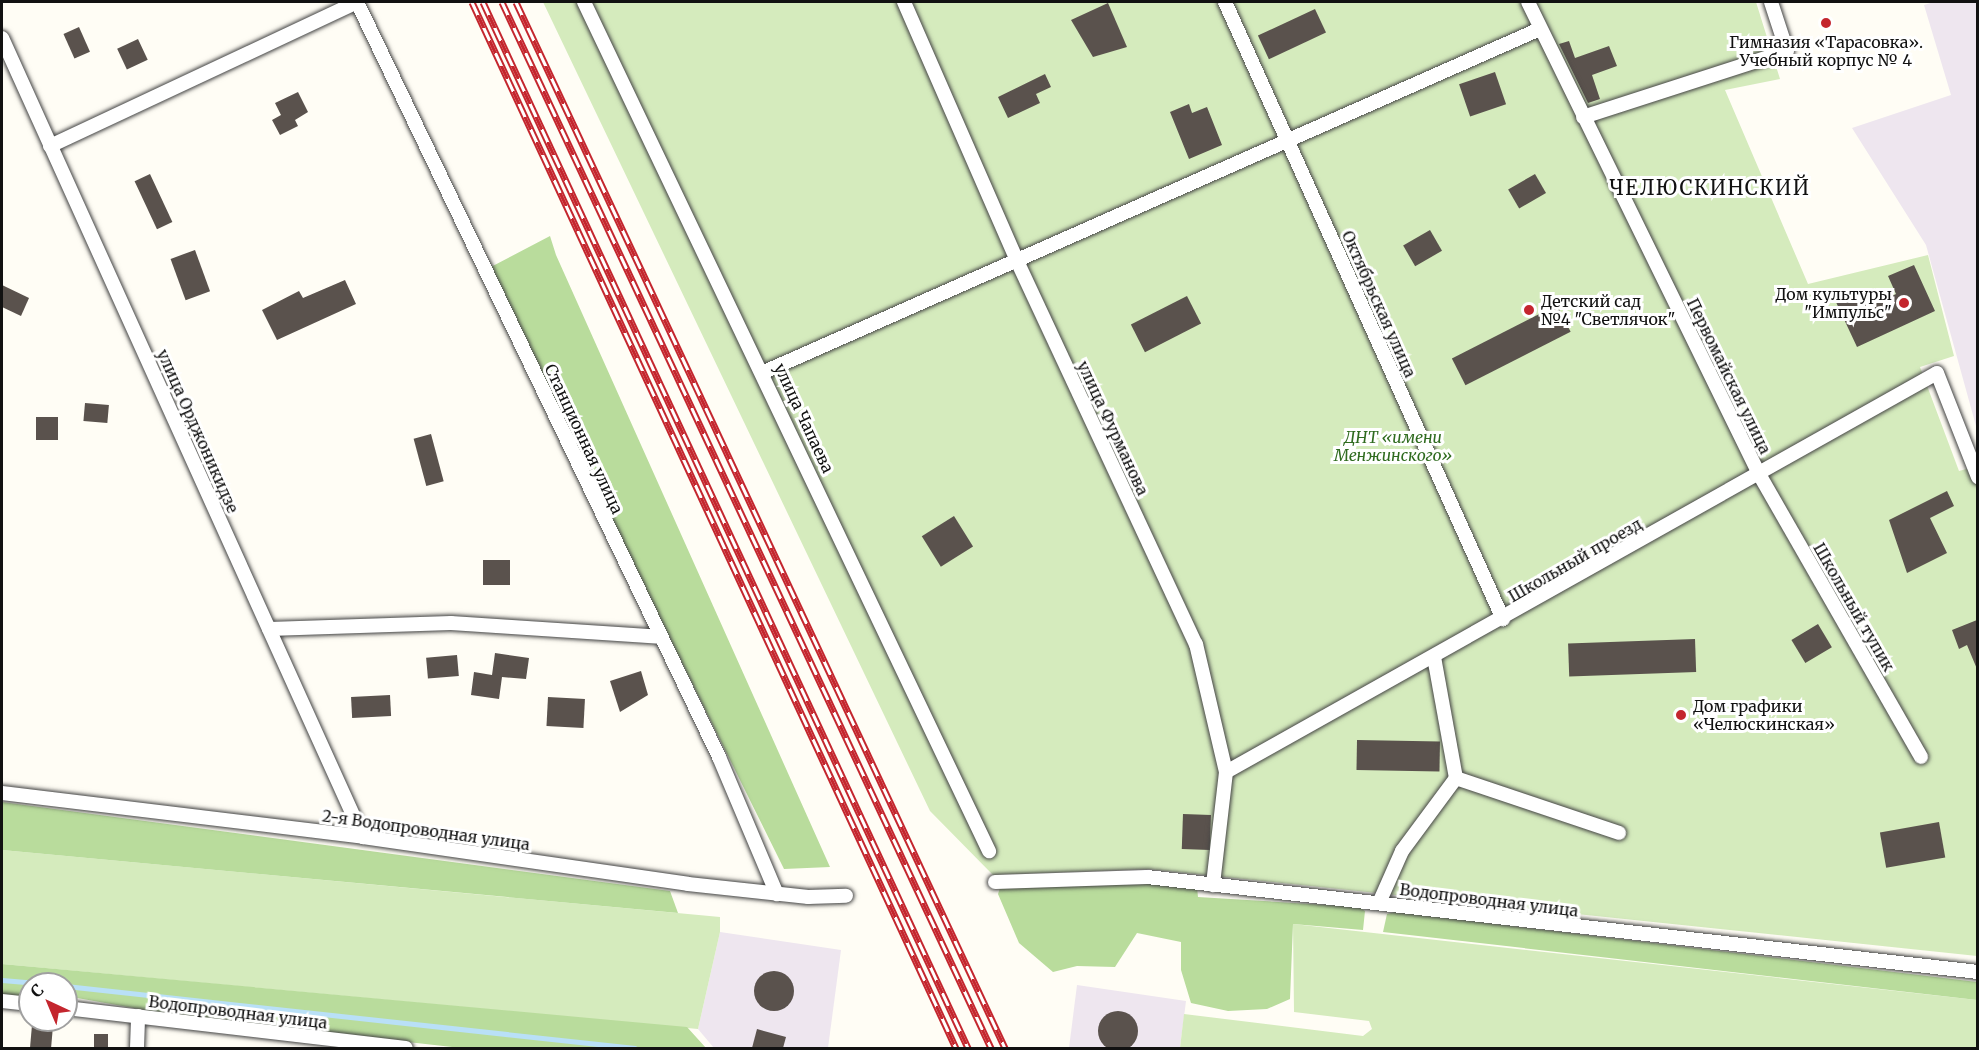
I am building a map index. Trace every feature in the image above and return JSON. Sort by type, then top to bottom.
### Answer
[{"type":"street","points":[[50,146],[357,2]]},
{"type":"street","name":"Станционная улица","points":[[357,2],[660,638],[777,894]]},
{"type":"street","name":"улица Чапаева","points":[[584,2],[764,372],[989,851]]},
{"type":"street","name":"улица Фурманова","points":[[904,2],[1018,263],[1196,644],[1226,772],[1213,885]]},
{"type":"street","name":"Октябрьская улица","points":[[1225,2],[1503,619]]},
{"type":"street","name":"Первомайская улица","points":[[1528,2],[1759,474]]},
{"type":"street","points":[[1583,117],[1787,51],[1771,2]]},
{"type":"street","points":[[764,372],[1018,263],[1540,29]]},
{"type":"street","name":"улица Орджоникидзе","points":[[2,38],[363,837]]},
{"type":"street","name":"Школьный проезд","points":[[1226,772],[1503,619],[1937,373],[1971,443]]},
{"type":"street","points":[[1971,443],[1977,477]]},
{"type":"street","name":"Школьный тупик","points":[[1759,474],[1922,757]]},
{"type":"street","points":[[269,629],[451,623],[660,638]]},
{"type":"street","points":[[1379,903],[1402,851],[1456,778],[1434,657]]},
{"type":"street","points":[[1456,778],[1619,833]]},
{"type":"street","name":"2-я Водопроводная улица","points":[[2,793],[363,837],[777,894],[846,896]]},
{"type":"street","name":"Водопроводная улица","points":[[996,882],[1147,877],[1977,972]]},
{"type":"street","points":[[2,1001],[18,1003]]},
{"type":"street","name":"Водопроводная улица","points":[[78,1009],[366,1046],[406,1048]]},
{"type":"street","points":[[137,1048],[138,1016]]},
{"type":"shaded area","points":[[1934,2],[1977,2],[1976,426],[1926,245],[1852,128],[1951,95],[1924,5]]},
{"type":"shaded area","points":[[720,932],[841,950],[828,1048],[714,1048],[698,1029]]},
{"type":"shaded area","points":[[1077,985],[1186,1001],[1180,1048],[1069,1048]]},
{"type":"green space","name":"ДНТ «имени Менжинского»","points":[[543,2],[1756,2],[1780,79],[1725,90],[1808,284],[1928,255],[1954,356],[1920,367],[1959,471],[1977,466],[1977,956],[1148,869],[993,875],[930,811]]},
{"type":"green space","points":[[550,236],[556,255],[830,867],[784,869],[487,269]]},
{"type":"green space","points":[[2,802],[670,891],[678,913],[2,850]]},
{"type":"green space","points":[[2,850],[720,917],[720,932],[698,1029],[2,964]]},
{"type":"green space","points":[[1150,884],[1197,887],[1198,897],[1359,907],[1365,911],[1363,930],[1293,924],[1290,999],[1267,1009],[1228,1011],[1191,1003],[1181,970],[1181,942],[1137,933],[1115,967],[1077,966],[1053,972],[1019,943],[998,894],[1000,888]]},
{"type":"green space","points":[[1395,912],[1977,982],[1977,1000],[1383,932],[1387,914]]},
{"type":"green space","points":[[1293,924],[1977,1000],[1977,1048],[1180,1048],[1184,1014],[1363,1036],[1372,1029],[1369,1021],[1294,1012]]},
{"type":"green space","points":[[2,964],[687,1027],[706,1048],[461,1048],[184,1017],[78,998],[78,972],[18,972],[18,997],[2,996]]},
{"type":"building","points":[[1108,3],[1127,47],[1093,57],[1071,20]]},
{"type":"building","points":[[1315,9],[1326,33],[1269,59],[1258,36]]},
{"type":"building","points":[[79,27],[90,52],[74,59],[63,34]]},
{"type":"building","points":[[138,39],[148,60],[127,70],[117,49]]},
{"type":"building","points":[[1569,41],[1575,58],[1609,46],[1617,66],[1592,75],[1600,99],[1588,103],[1559,44]]},
{"type":"building","points":[[1495,72],[1506,104],[1470,117],[1459,84]]},
{"type":"building","points":[[1045,74],[1051,87],[1036,94],[1040,103],[1008,118],[998,97]]},
{"type":"building","points":[[298,92],[308,112],[295,120],[298,126],[280,135],[272,120],[281,115],[275,103]]},
{"type":"building","points":[[1189,104],[1192,113],[1207,107],[1222,145],[1189,159],[1170,112]]},
{"type":"building","points":[[150,174],[172,222],[157,229],[135,181]]},
{"type":"building","points":[[1535,174],[1546,193],[1519,209],[1508,190]]},
{"type":"building","points":[[1430,230],[1442,251],[1415,266],[1403,246]]},
{"type":"building","points":[[195,250],[210,291],[186,300],[171,259]]},
{"type":"building","name":"Дом культуры \"Импульс\"","points":[[1914,265],[1935,311],[1857,347],[1835,300],[1860,289],[1868,307],[1896,294],[1888,276]]},
{"type":"building","points":[[345,280],[356,304],[277,340],[262,310],[299,291],[303,298]]},
{"type":"building","points":[[2,285],[29,298],[21,316],[2,307]]},
{"type":"building","points":[[1187,296],[1201,324],[1145,352],[1131,325]]},
{"type":"building","points":[[1557,305],[1571,332],[1465,385],[1452,359]]},
{"type":"building","points":[[85,403],[109,405],[107,423],[83,421]]},
{"type":"building","points":[[36,417],[58,417],[58,440],[36,440]]},
{"type":"building","points":[[431,434],[444,481],[426,486],[414,439]]},
{"type":"building","points":[[1947,491],[1954,506],[1930,518],[1947,553],[1907,573],[1889,520]]},
{"type":"building","points":[[954,516],[973,547],[941,567],[922,536]]},
{"type":"building","points":[[483,560],[510,560],[510,585],[483,585]]},
{"type":"building","points":[[1977,620],[1977,669],[1967,645],[1959,649],[1952,630]]},
{"type":"building","points":[[1818,624],[1832,647],[1805,663],[1791,640]]},
{"type":"building","points":[[1695,639],[1696,672],[1569,676],[1568,643]]},
{"type":"building","points":[[495,653],[529,658],[526,679],[502,677],[499,699],[471,695],[474,672],[492,675]]},
{"type":"building","points":[[457,655],[459,676],[428,679],[426,658]]},
{"type":"building","points":[[641,671],[648,695],[620,712],[610,681]]},
{"type":"building","points":[[390,695],[391,716],[352,718],[351,697]]},
{"type":"building","points":[[548,697],[585,699],[583,728],[546,726]]},
{"type":"building","points":[[1357,740],[1440,741],[1439,771],[1356,770]]},
{"type":"building","points":[[1183,814],[1211,815],[1210,850],[1182,849]]},
{"type":"building","points":[[1939,822],[1945,857],[1886,868],[1880,832]]},
{"type":"building","points":[[774,971],[788,977],[794,991],[788,1005],[774,1011],[760,1005],[754,991],[760,977]]},
{"type":"building","points":[[1118,1011],[1132,1017],[1138,1031],[1132,1045],[1118,1051],[1104,1045],[1098,1031],[1104,1017]]},
{"type":"building","points":[[757,1029],[786,1037],[783,1048],[752,1048]]},
{"type":"building","points":[[31,1032],[52,1032],[51,1048],[30,1048]]},
{"type":"building","points":[[94,1034],[108,1034],[108,1048],[94,1048]]},
{"type":"waterway","points":[[2,980],[18,981]]},
{"type":"waterway","points":[[78,987],[635,1048]]},
{"type":"railway","points":[[472,2],[956,1048]]},
{"type":"railway","points":[[483,2],[968,1048]]},
{"type":"railway","points":[[502,2],[991,1048]]},
{"type":"railway","points":[[516,2],[1005,1048]]},
{"type":"place","name":"Гимназия «Тарасовка». Учебный корпус № 4","points":[[1826,23]]},
{"type":"place","name":"Дом культуры \"Импульс\"","points":[[1904,303]]},
{"type":"place","name":"Детский сад №4 \"Светлячок\"","points":[[1529,310]]},
{"type":"place","name":"Дом графики «Челюскинская»","points":[[1681,715]]},
{"type":"district","name":"ЧЕЛЮСКИНСКИЙ","points":[[1710,187]]}]
